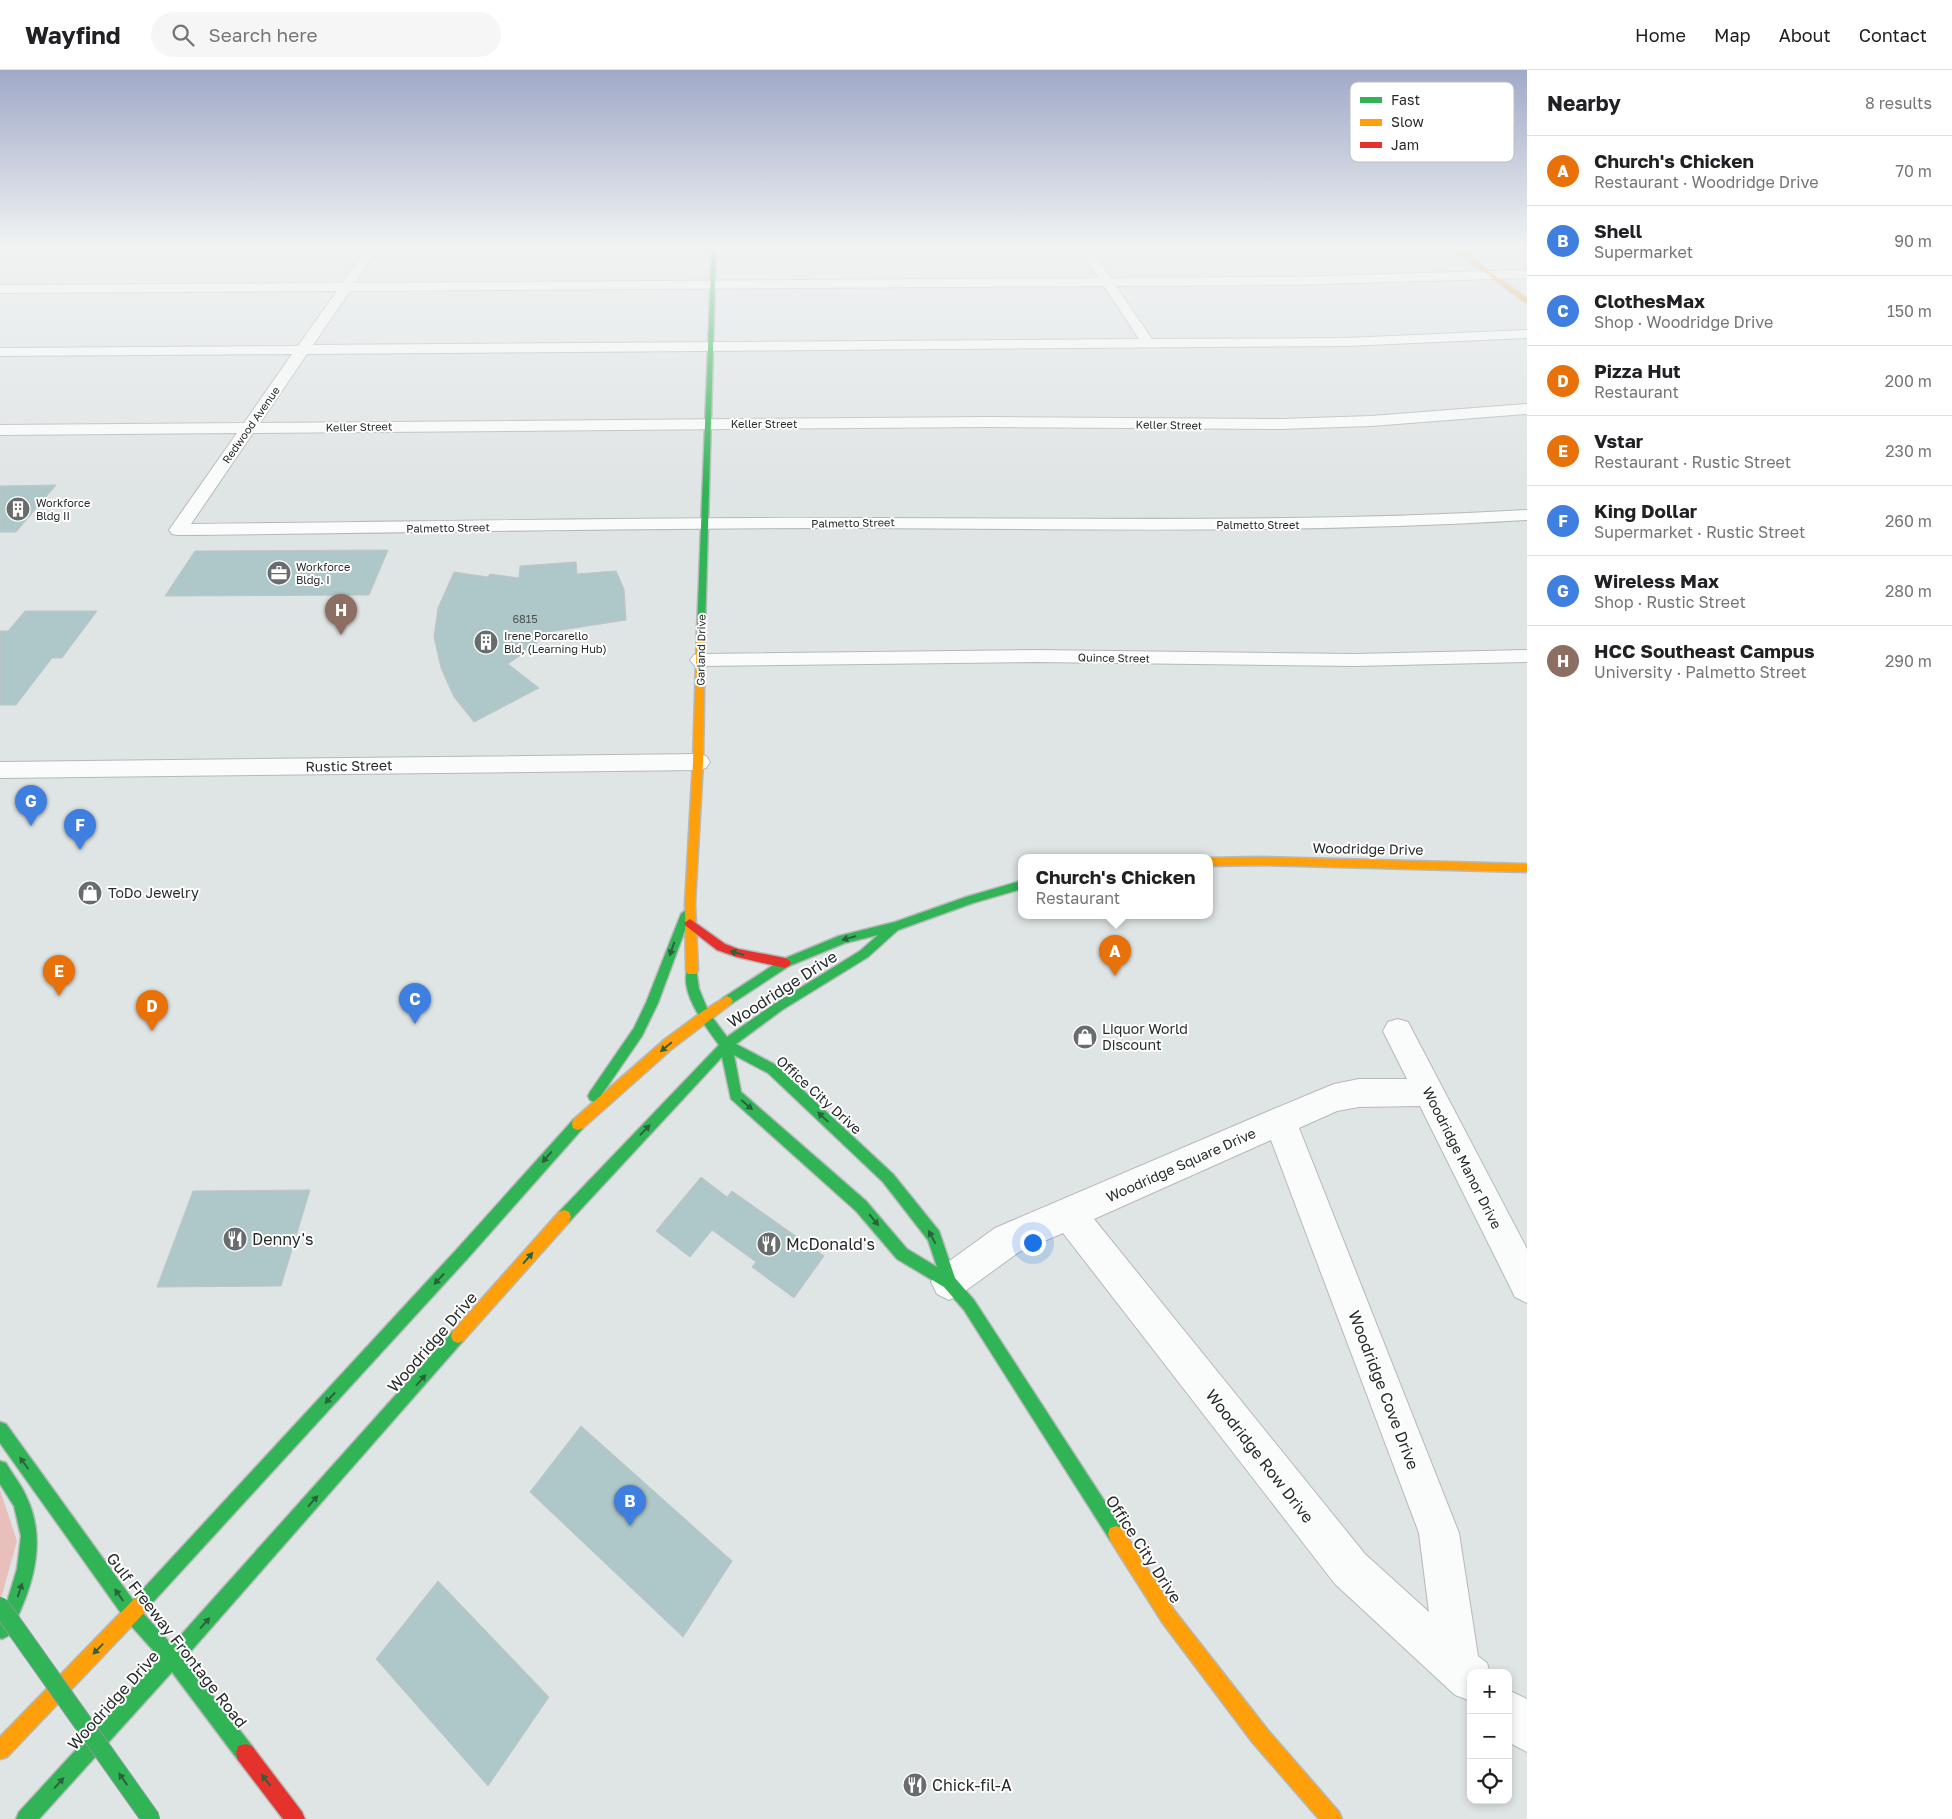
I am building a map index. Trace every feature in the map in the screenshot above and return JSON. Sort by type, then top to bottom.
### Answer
[{"type":"main road","name":"Garland Drive","points":[[711,327],[703,525],[698,762],[690,923],[693,988],[704,1016],[726,1045]]},
{"type":"main road","name":"Woodridge Drive","points":[[1213,862],[1258,861],[1527,868]]},
{"type":"main road","name":"Woodridge Drive","points":[[0,1750],[132,1614],[463,1253],[572,1129],[704,1016],[785,963],[843,939],[896,926],[970,900],[1018,887]]},
{"type":"main road","points":[[572,1129],[637,1033],[662,982],[671,948],[690,904]]},
{"type":"main road","points":[[690,923],[722,947],[737,953],[785,963]]},
{"type":"main road","name":"Woodridge Drive","points":[[26,1819],[173,1659],[578,1201],[726,1045],[778,1007],[864,954],[896,926]]},
{"type":"main road","name":"Office City Drive","points":[[726,1045],[736,1095],[861,1206],[902,1254],[949,1282],[969,1305],[1168,1616],[1260,1736],[1332,1819]]},
{"type":"main road","name":"Office City Drive","points":[[726,1045],[772,1069],[888,1178],[934,1236],[949,1282]]},
{"type":"main road","name":"Gulf Freeway Frontage Road","points":[[0,1430],[132,1614],[173,1659],[295,1819]]},
{"type":"main road","points":[[0,1469],[24,1507],[28,1544],[22,1586],[9,1620],[0,1634]]},
{"type":"main road","points":[[0,1606],[151,1819]]},
{"type":"street","name":"Redwood Avenue","points":[[178,530],[320,327]]},
{"type":"street","points":[[1137,327],[1148,343]]},
{"type":"street","points":[[0,352],[1347,342],[1527,334]]},
{"type":"street","name":"Keller Street","points":[[0,430],[980,422],[1281,424],[1371,421],[1527,408]]},
{"type":"street","name":"Palmetto Street","points":[[178,530],[919,522],[1270,526],[1445,521],[1527,515]]},
{"type":"street","name":"Quince Street","points":[[701,660],[1035,656],[1328,660],[1527,656]]},
{"type":"street","name":"Rustic Street","points":[[0,770],[698,762]]},
{"type":"street","name":"Woodridge Manor Drive","points":[[1398,1031],[1527,1285]]},
{"type":"street","name":"Woodridge Square Drive","points":[[949,1282],[1007,1240],[1334,1098],[1359,1093],[1428,1092]]},
{"type":"street","name":"Woodridge Cove Drive","points":[[1280,1121],[1439,1533],[1464,1673]]},
{"type":"street","name":"Woodridge Row Drive","points":[[1069,1214],[1350,1569],[1464,1673]]},
{"type":"street","points":[[1510,1714],[1527,1729]]},
{"type":"shaded area","points":[[0,1490],[17,1541],[0,1602]]},
{"type":"building","name":"Workforce Bldg II","points":[[56,485],[16,532],[0,532],[0,486]]},
{"type":"building","name":"Workforce Bldg. I","points":[[388,550],[369,595],[165,596],[195,551]]},
{"type":"building","name":"Irene Porcarello Bld, (Learning Hub)","points":[[576,562],[577,574],[616,571],[624,589],[626,620],[542,633],[536,644],[508,664],[539,688],[474,722],[454,697],[441,668],[434,637],[438,608],[454,572],[488,577],[490,574],[519,578],[520,566]]},
{"type":"building","points":[[25,611],[97,611],[62,658],[52,658],[16,705],[0,705],[0,631],[8,631]]},
{"type":"building","name":"McDonald's","points":[[701,1177],[727,1197],[732,1191],[824,1256],[794,1298],[752,1267],[756,1262],[712,1230],[690,1257],[656,1231]]},
{"type":"building","name":"Denny's","points":[[310,1190],[281,1286],[157,1287],[193,1191]]},
{"type":"building","points":[[581,1426],[732,1561],[683,1637],[530,1492]]},
{"type":"building","points":[[438,1581],[549,1697],[488,1786],[376,1659]]},
{"type":"traffic: fast","points":[[701,630],[711,327]]},
{"type":"traffic: fast","points":[[727,1001],[785,963],[843,939],[896,926],[970,900],[1018,886]]},
{"type":"traffic: fast","points":[[594,1096],[638,1032],[652,1003],[686,914]]},
{"type":"traffic: fast","points":[[564,1217],[726,1045],[778,1007],[864,954],[893,928]]},
{"type":"traffic: fast","points":[[692,971],[693,989],[704,1016],[726,1045],[772,1069],[888,1178],[934,1236],[949,1282]]},
{"type":"traffic: fast","points":[[726,1045],[735,1095],[861,1206],[902,1254],[949,1282],[969,1305],[1116,1534]]},
{"type":"traffic: fast","points":[[139,1606],[463,1253],[578,1124]]},
{"type":"traffic: fast","points":[[26,1819],[213,1614],[458,1336]]},
{"type":"traffic: fast","points":[[0,1430],[132,1614],[173,1659],[245,1753]]},
{"type":"traffic: fast","points":[[0,1469],[22,1505],[27,1520],[29,1536],[26,1569],[22,1586],[2,1630]]},
{"type":"traffic: fast","points":[[0,1606],[151,1819]]},
{"type":"traffic: slow","points":[[692,971],[690,904],[698,762],[701,630]]},
{"type":"traffic: slow","points":[[1213,862],[1258,861],[1527,868]]},
{"type":"traffic: slow","points":[[578,1124],[669,1044],[727,1001]]},
{"type":"traffic: slow","points":[[458,1336],[564,1217]]},
{"type":"traffic: slow","points":[[1116,1534],[1168,1616],[1260,1736],[1332,1819]]},
{"type":"traffic: slow","points":[[0,1750],[139,1606]]},
{"type":"traffic: jam","points":[[690,923],[721,947],[737,953],[785,963]]},
{"type":"traffic: jam","points":[[245,1753],[295,1819]]},
{"type":"place","name":"Workforce Bldg II","points":[[18,509]]},
{"type":"place","name":"Workforce Bldg. I","points":[[279,573]]},
{"type":"place","name":"HCC Southeast Campus","points":[[341,635]]},
{"type":"place","name":"Irene Porcarello Bld, (Learning Hub)","points":[[486,642]]},
{"type":"place","name":"Wireless Max","points":[[31,826]]},
{"type":"place","name":"King Dollar","points":[[80,850]]},
{"type":"place","name":"ToDo Jewelry","points":[[90,893]]},
{"type":"place","name":"Church's Chicken","points":[[1115,976]]},
{"type":"place","name":"Vstar","points":[[59,996]]},
{"type":"place","name":"ClothesMax","points":[[415,1024]]},
{"type":"place","name":"Pizza Hut","points":[[152,1031]]},
{"type":"place","name":"Liquor World Discount","points":[[1085,1037]]},
{"type":"place","name":"Denny's","points":[[235,1239]]},
{"type":"place","name":"McDonald's","points":[[769,1244]]},
{"type":"place","name":"Shell","points":[[630,1526]]},
{"type":"place","name":"Chick-fil-A","points":[[915,1785]]}]
